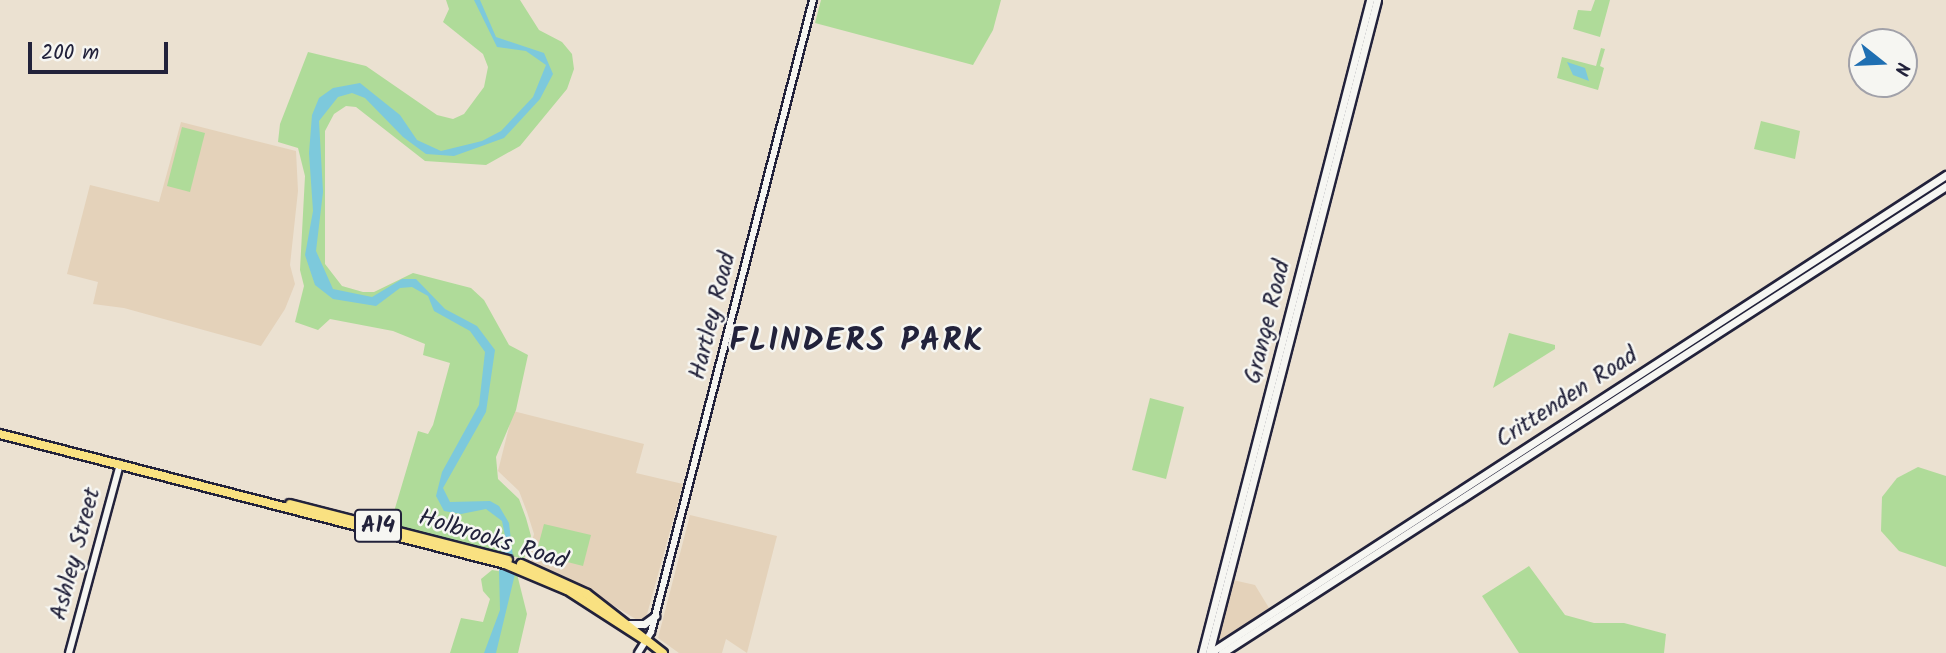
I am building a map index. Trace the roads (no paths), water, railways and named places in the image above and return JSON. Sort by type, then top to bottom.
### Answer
[{"type":"main road","name":"Grange Road","points":[[1202,653],[1370,0]]},
{"type":"main road","name":"Grange Road","points":[[1210,653],[1377,0]]},
{"type":"main road","name":"Crittenden Road","points":[[1222,649],[1946,175]]},
{"type":"main road","name":"Crittenden Road","points":[[1210,653],[1222,649],[1946,186]]},
{"type":"main road","name":"Holbrooks Road","points":[[0,434],[525,568],[570,584],[629,624],[646,641]]},
{"type":"main road","name":"Holbrooks Road","points":[[525,568],[567,590],[663,653]]},
{"type":"main road","points":[[629,624],[644,624],[655,616]]},
{"type":"main road","points":[[1214,636],[1222,649]]},
{"type":"street","name":"Hartley Road","points":[[638,653],[646,641],[655,616],[813,0]]},
{"type":"street","name":"Ashley Street","points":[[69,653],[120,464]]},
{"type":"water","points":[[474,0],[480,0],[496,37],[544,53],[553,74],[540,99],[504,138],[454,156],[426,154],[403,137],[365,98],[352,93],[338,97],[319,121],[323,192],[316,251],[333,289],[372,297],[402,279],[416,279],[445,309],[477,326],[495,350],[486,412],[443,488],[450,502],[490,501],[499,506],[509,523],[515,574],[496,653],[484,653],[500,610],[499,569],[505,536],[502,521],[486,509],[461,514],[444,511],[436,496],[442,472],[479,405],[485,352],[470,331],[434,311],[428,296],[412,287],[400,288],[376,306],[333,299],[315,285],[305,255],[313,211],[309,153],[312,115],[319,98],[333,88],[360,83],[400,115],[417,140],[441,151],[482,141],[501,131],[533,97],[546,65],[526,51],[497,47]]},
{"type":"water","points":[[1567,62],[1585,68],[1589,81],[1573,75]]},
{"type":"district","name":"FLINDERS PARK","points":[[857,342]]}]
